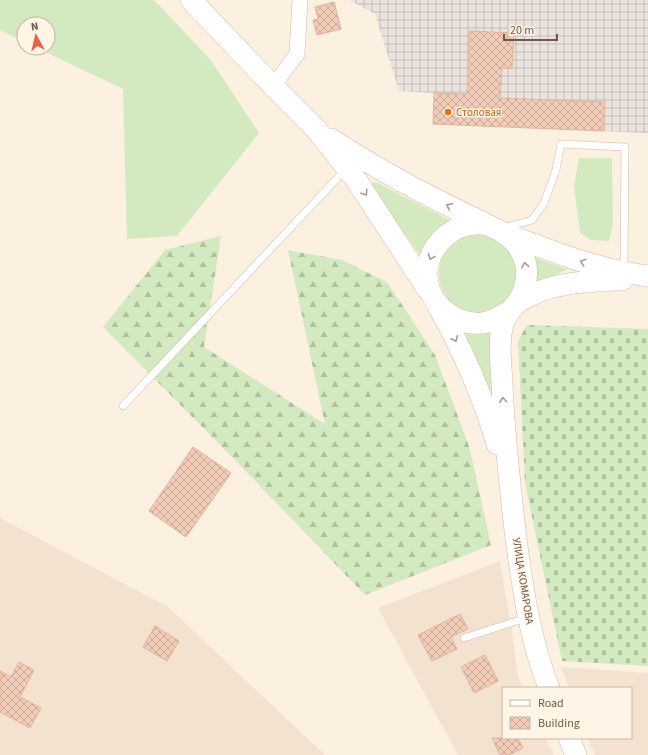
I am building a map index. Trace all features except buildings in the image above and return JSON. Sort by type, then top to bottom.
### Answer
[{"type":"main road","points":[[191,0],[315,128],[357,181],[401,246],[435,300],[472,374],[491,422],[511,495]]},
{"type":"main road","points":[[315,128],[370,164],[423,194],[496,229],[600,268],[648,276]]},
{"type":"main road","points":[[511,495],[504,420],[500,340],[503,324],[513,308],[522,296],[527,277],[525,261],[520,249],[496,229],[467,225],[453,230],[442,239],[432,253],[428,266],[427,278],[435,300],[450,316],[466,322],[483,323],[498,319],[513,308],[526,297],[543,290],[594,281],[648,279]]},
{"type":"main road","name":"УЛИЦА КОМАРОВА","points":[[511,495],[524,600],[540,665],[549,687]]},
{"type":"main road","points":[[569,739],[576,755]]},
{"type":"street","points":[[273,86],[297,54],[300,0]]},
{"type":"lane","points":[[496,229],[514,226],[532,220],[544,203],[556,170],[561,144],[624,147],[624,272]]},
{"type":"lane","points":[[123,406],[346,168]]},
{"type":"lane","points":[[464,638],[528,618]]},
{"type":"shaded area","points":[[349,0],[648,0],[648,133],[433,124],[434,93],[399,91],[375,14]]},
{"type":"shaded area","points":[[0,518],[168,607],[325,755],[0,755]]},
{"type":"shaded area","points":[[500,561],[518,677],[523,687],[502,687],[502,739],[546,739],[554,755],[458,755],[378,608]]},
{"type":"shaded area","points":[[561,667],[648,673],[648,755],[595,755],[588,739],[632,739],[632,687],[569,687]]},
{"type":"green space","points":[[0,0],[154,0],[210,59],[259,133],[177,236],[127,239],[123,89],[54,56],[56,56],[56,16],[16,16],[16,38],[0,30]]},
{"type":"green space","points":[[579,158],[612,158],[613,223],[609,241],[591,240],[580,233],[574,186]]},
{"type":"green space","points":[[375,182],[453,222],[421,256],[372,190],[372,183]]},
{"type":"green space","points":[[478,235],[493,238],[500,242],[510,252],[514,259],[517,274],[514,289],[510,296],[500,306],[493,310],[478,313],[463,310],[456,306],[446,296],[442,289],[439,274],[442,259],[446,252],[456,242],[463,238]]},
{"type":"green space","points":[[221,236],[204,347],[325,424],[288,250],[342,260],[387,282],[435,355],[469,446],[491,545],[365,595],[233,458],[103,327],[165,250]]},
{"type":"green space","points":[[532,256],[546,262],[568,269],[533,285]]},
{"type":"green space","points":[[458,325],[496,328],[490,394]]},
{"type":"green space","points":[[527,325],[648,329],[648,666],[562,661],[525,483],[518,341]]},
{"type":"place","name":"Столовая","points":[[448,112]]}]
